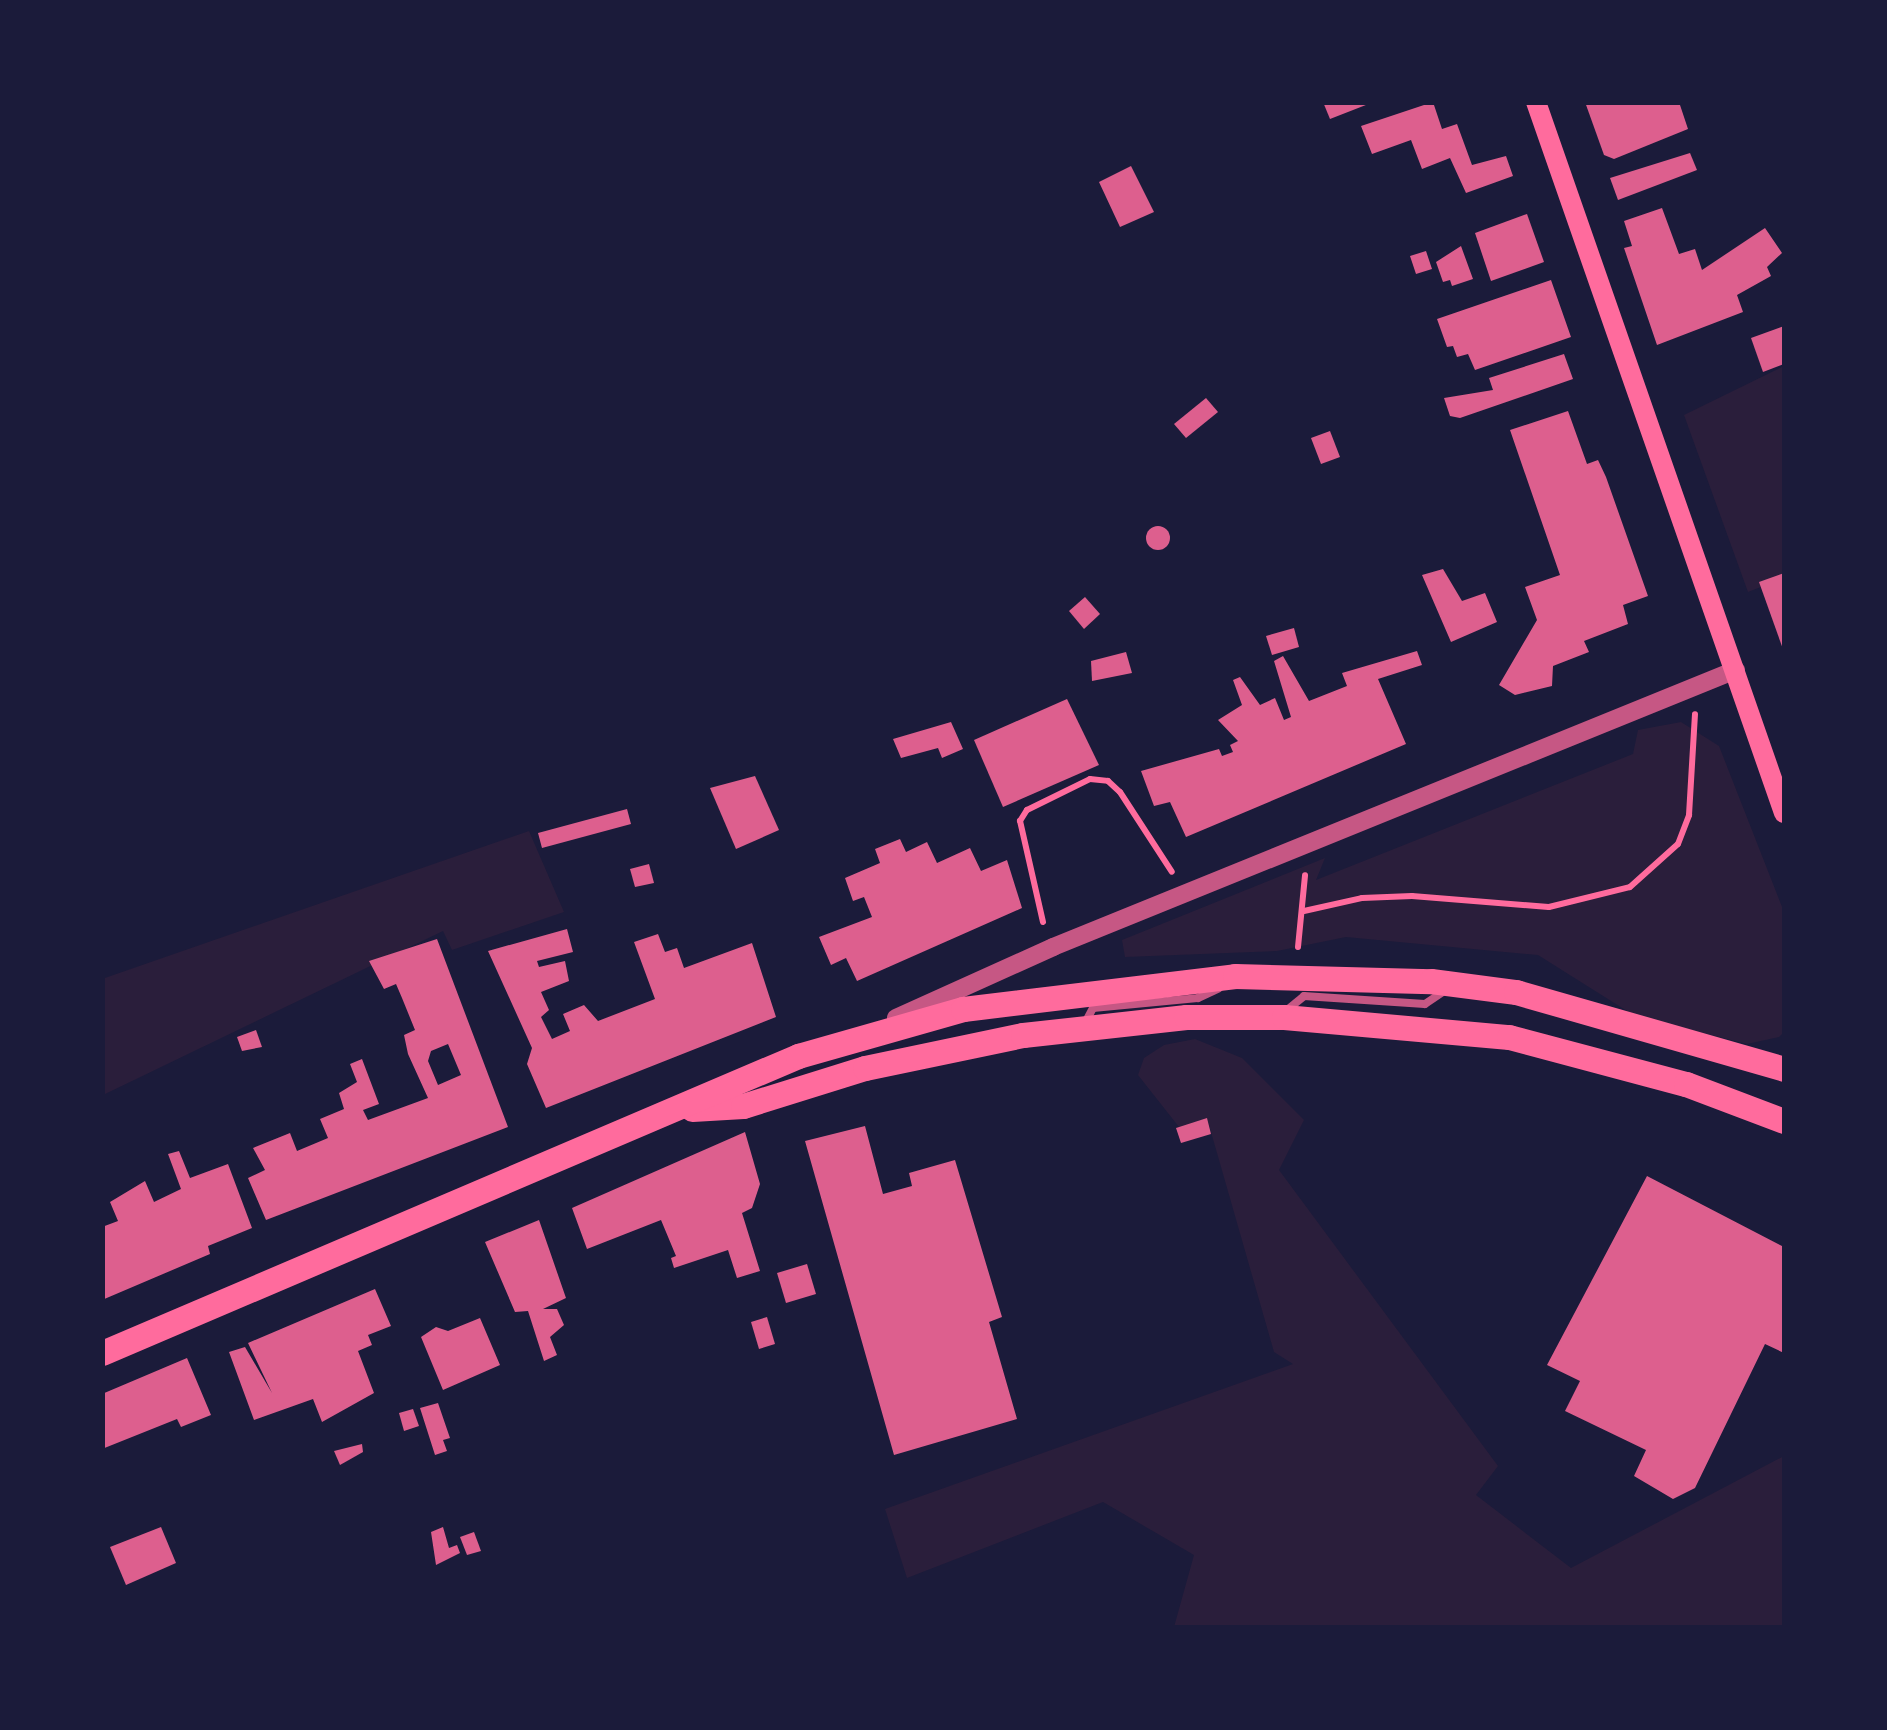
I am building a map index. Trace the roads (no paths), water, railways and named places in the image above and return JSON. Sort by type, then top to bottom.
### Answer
[{"type":"main road","points":[[1536,102],[1784,813]]},
{"type":"main road","points":[[102,1353],[686,1108],[741,1079],[867,1032],[1031,998],[1235,976],[1301,973],[1454,984],[1561,1004],[1784,1069]]},
{"type":"main road","points":[[686,1108],[743,1106],[865,1068],[1084,1027],[1284,1017],[1509,1037],[1686,1084],[1784,1121]]},
{"type":"street","points":[[867,1032],[1054,947],[1736,670]]},
{"type":"lane","points":[[1084,1027],[1093,1008],[1198,998],[1235,976]]},
{"type":"lane","points":[[1284,1017],[1304,996],[1425,1004],[1454,984]]}]
